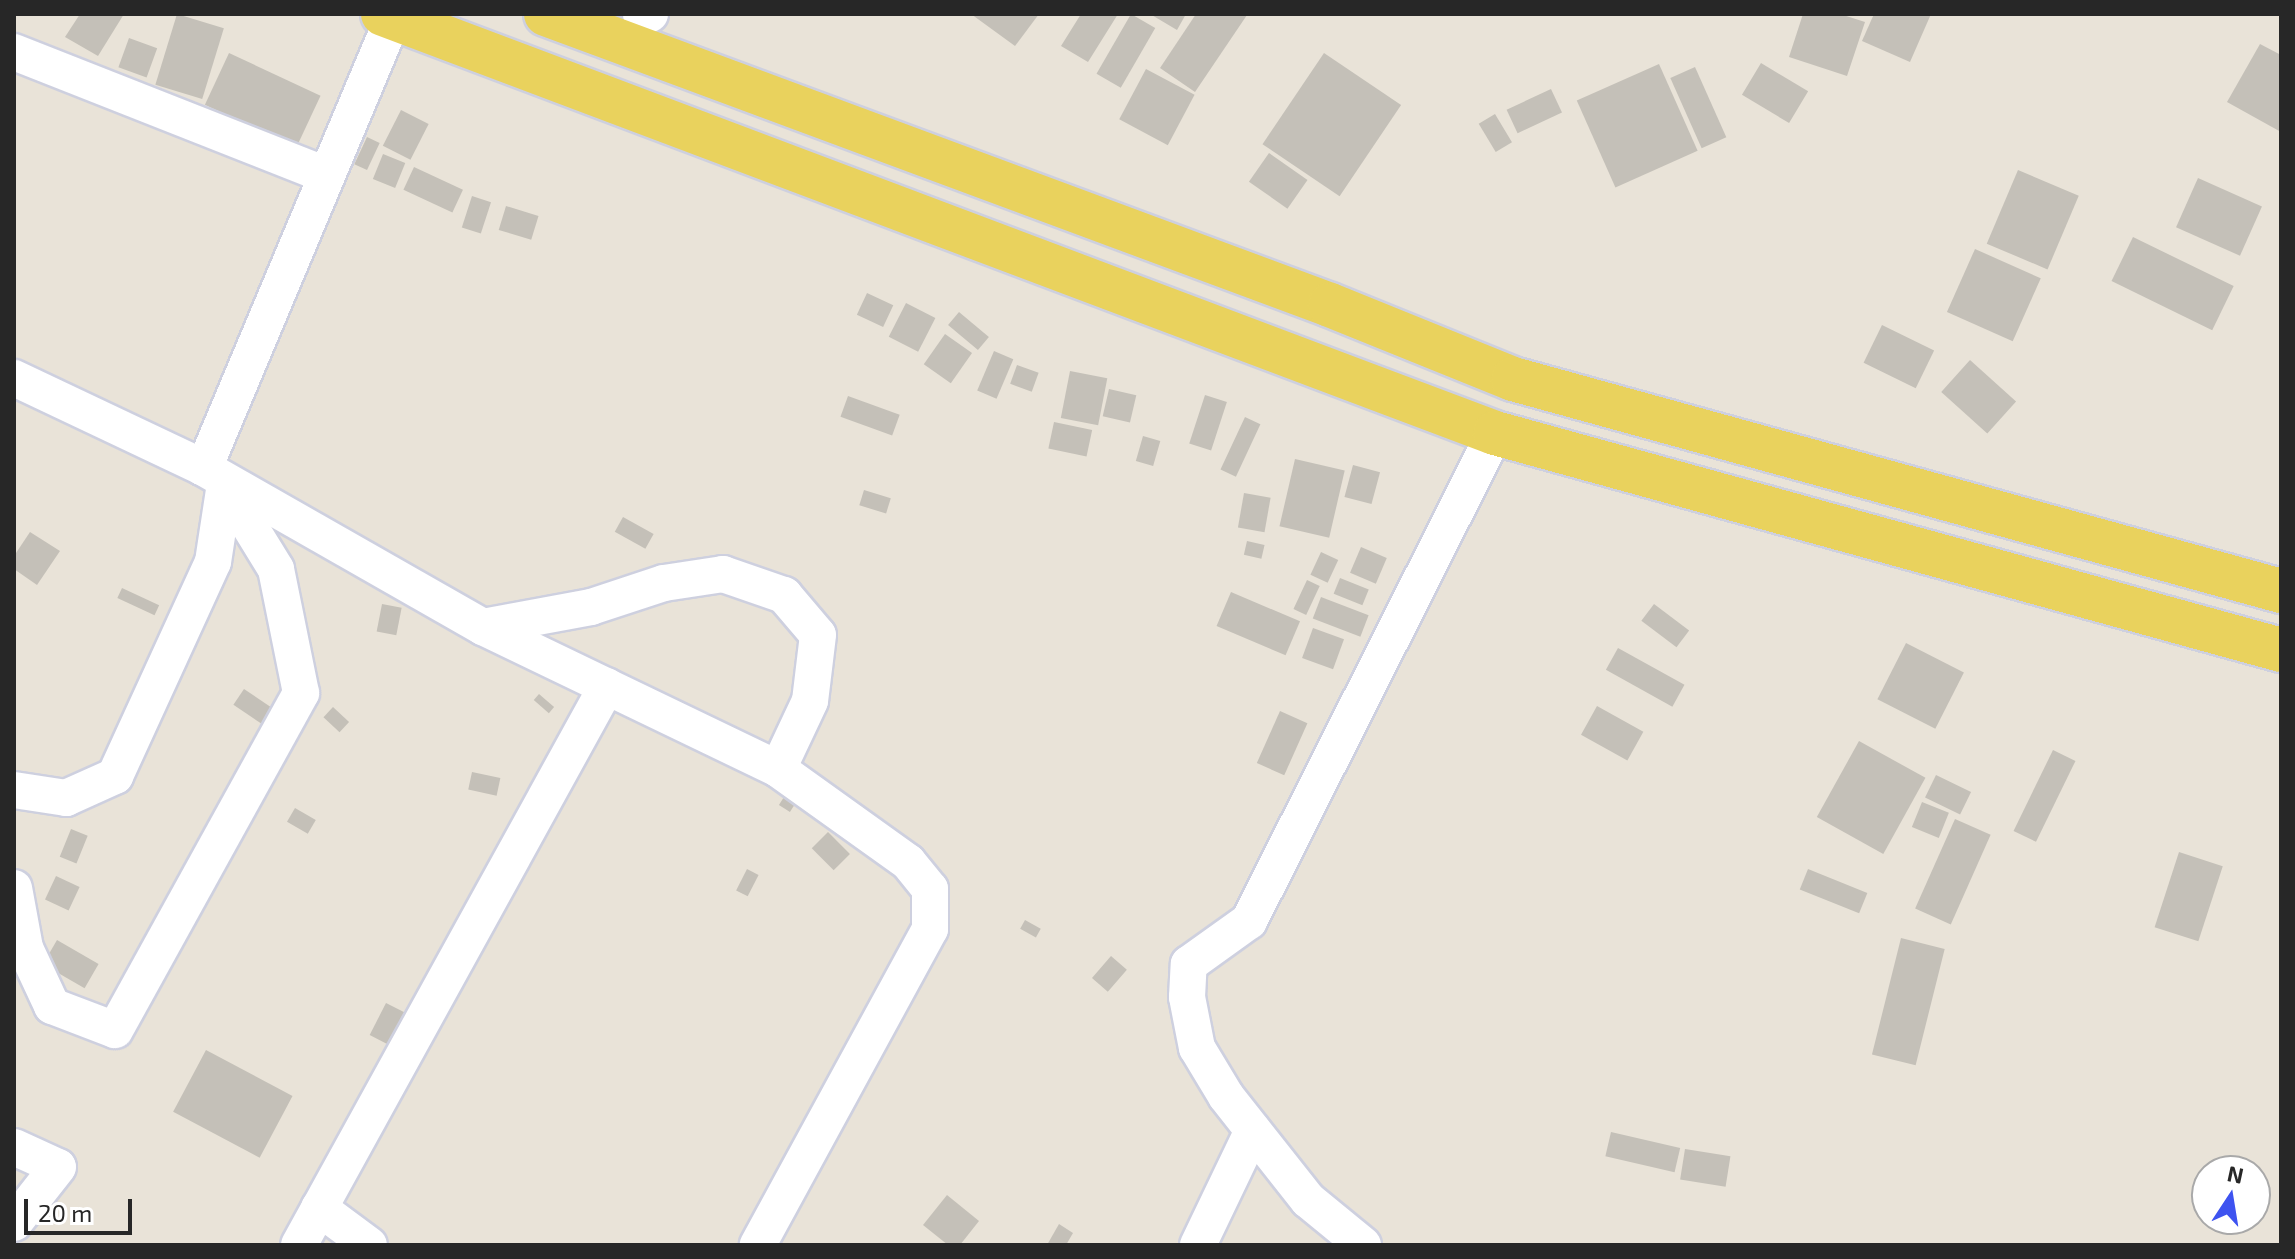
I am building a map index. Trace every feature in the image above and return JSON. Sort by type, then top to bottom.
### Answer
[{"type":"main road","points":[[546,14],[1330,305],[1513,379],[2281,591]]},
{"type":"main road","points":[[388,16],[1495,433],[2281,650]]},
{"type":"street","points":[[641,14],[650,14]]},
{"type":"street","points":[[14,790],[66,798],[115,776],[213,562],[214,476],[324,174],[388,16]]},
{"type":"street","points":[[14,52],[324,174]]},
{"type":"street","points":[[14,378],[214,476],[483,627],[778,769],[908,862],[930,889],[930,929],[758,1245]]},
{"type":"street","points":[[1363,1245],[1308,1200],[1253,1130],[1197,1048],[1187,997],[1189,964],[1249,921],[1495,433]]},
{"type":"street","points":[[14,888],[25,948],[52,1006],[115,1030],[301,693],[276,569],[214,476]]},
{"type":"street","points":[[483,627],[591,607],[664,583],[723,574],[784,595],[818,635],[810,701],[778,769]]},
{"type":"street","points":[[299,1245],[607,686]]},
{"type":"street","points":[[1198,1245],[1253,1130]]},
{"type":"street","points":[[14,1147],[58,1167],[14,1223]]},
{"type":"street","points":[[319,1208],[369,1245]]},
{"type":"building","points":[[80,14],[124,14],[98,56],[65,37]]},
{"type":"building","points":[[177,14],[224,28],[202,99],[155,85]]},
{"type":"building","points":[[971,14],[1039,14],[1015,46]]},
{"type":"building","points":[[1081,14],[1118,14],[1088,62],[1061,46]]},
{"type":"building","points":[[1131,14],[1155,28],[1121,88],[1096,74]]},
{"type":"building","points":[[1150,14],[1186,14],[1177,30]]},
{"type":"building","points":[[1196,14],[1247,15],[1195,92],[1160,68]]},
{"type":"building","points":[[1803,14],[1840,14],[1865,22],[1847,76],[1789,57]]},
{"type":"building","points":[[1874,14],[1931,14],[1910,62],[1862,41]]},
{"type":"building","points":[[129,38],[157,48],[147,77],[118,67]]},
{"type":"building","points":[[2260,44],[2281,55],[2281,132],[2227,102]]},
{"type":"building","points":[[229,53],[321,96],[296,147],[205,105]]},
{"type":"building","points":[[1324,53],[1401,105],[1340,196],[1262,144]]},
{"type":"building","points":[[1761,63],[1808,91],[1789,123],[1742,95]]},
{"type":"building","points":[[1659,64],[1698,151],[1615,187],[1577,101]]},
{"type":"building","points":[[1695,67],[1726,137],[1702,148],[1670,78]]},
{"type":"building","points":[[1146,69],[1195,95],[1168,145],[1119,119]]},
{"type":"building","points":[[1551,89],[1562,113],[1518,133],[1507,110]]},
{"type":"building","points":[[401,110],[429,124],[410,160],[383,146]]},
{"type":"building","points":[[1495,114],[1512,142],[1496,152],[1479,124]]},
{"type":"building","points":[[367,137],[380,143],[367,170],[354,164]]},
{"type":"building","points":[[1269,153],[1308,180],[1287,209],[1249,182]]},
{"type":"building","points":[[383,154],[405,163],[395,188],[373,179]]},
{"type":"building","points":[[414,167],[463,190],[452,212],[403,190]]},
{"type":"building","points":[[2018,170],[2079,196],[2047,269],[1987,244]]},
{"type":"building","points":[[2198,178],[2262,206],[2240,256],[2176,227]]},
{"type":"building","points":[[472,196],[491,202],[481,234],[462,227]]},
{"type":"building","points":[[506,206],[539,216],[531,240],[499,230]]},
{"type":"building","points":[[2133,237],[2234,286],[2212,330],[2112,281]]},
{"type":"building","points":[[1975,249],[2041,278],[2013,341],[1947,312]]},
{"type":"building","points":[[867,293],[893,305],[883,327],[857,315]]},
{"type":"building","points":[[906,303],[935,318],[918,352],[889,337]]},
{"type":"building","points":[[959,312],[989,337],[978,350],[948,325]]},
{"type":"building","points":[[1882,325],[1934,350],[1916,388],[1864,363]]},
{"type":"building","points":[[945,334],[972,353],[951,383],[924,364]]},
{"type":"building","points":[[994,351],[1013,359],[997,399],[977,391]]},
{"type":"building","points":[[1970,360],[2016,401],[1987,433],[1941,392]]},
{"type":"building","points":[[1017,365],[1039,373],[1032,392],[1010,384]]},
{"type":"building","points":[[1070,371],[1107,378],[1098,425],[1061,418]]},
{"type":"building","points":[[1109,389],[1136,395],[1130,423],[1103,416]]},
{"type":"building","points":[[1205,395],[1227,402],[1211,451],[1189,444]]},
{"type":"building","points":[[848,396],[900,415],[892,435],[840,417]]},
{"type":"building","points":[[1245,417],[1260,424],[1236,477],[1220,470]]},
{"type":"building","points":[[1054,422],[1092,430],[1087,457],[1048,448]]},
{"type":"building","points":[[1143,436],[1160,441],[1153,466],[1136,461]]},
{"type":"building","points":[[1295,459],[1345,470],[1329,538],[1279,526]]},
{"type":"building","points":[[1353,465],[1380,472],[1372,504],[1344,497]]},
{"type":"building","points":[[864,490],[891,498],[886,513],[859,505]]},
{"type":"building","points":[[1244,493],[1271,498],[1265,532],[1238,527]]},
{"type":"building","points":[[623,517],[654,534],[645,549],[615,532]]},
{"type":"building","points":[[30,532],[60,551],[37,585],[14,569],[14,556]]},
{"type":"building","points":[[1247,541],[1265,545],[1261,559],[1244,555]]},
{"type":"building","points":[[1361,547],[1387,558],[1376,584],[1350,573]]},
{"type":"building","points":[[1321,552],[1338,560],[1328,583],[1310,575]]},
{"type":"building","points":[[1340,578],[1369,590],[1362,605],[1334,594]]},
{"type":"building","points":[[1307,580],[1320,586],[1306,615],[1293,609]]},
{"type":"building","points":[[122,588],[159,605],[155,615],[117,598]]},
{"type":"building","points":[[1231,592],[1300,621],[1286,655],[1217,626]]},
{"type":"building","points":[[1321,597],[1369,615],[1360,637],[1313,618]]},
{"type":"building","points":[[382,604],[402,608],[396,635],[377,631]]},
{"type":"building","points":[[1654,604],[1689,630],[1677,647],[1641,621]]},
{"type":"building","points":[[1313,628],[1344,639],[1333,669],[1302,658]]},
{"type":"building","points":[[1906,643],[1964,673],[1935,729],[1877,699]]},
{"type":"building","points":[[1618,648],[1684,685],[1672,707],[1606,670]]},
{"type":"building","points":[[244,689],[272,708],[262,724],[233,705]]},
{"type":"building","points":[[539,694],[554,707],[549,713],[534,700]]},
{"type":"building","points":[[1597,706],[1643,732],[1627,761],[1581,735]]},
{"type":"building","points":[[333,707],[349,722],[340,732],[323,717]]},
{"type":"building","points":[[1280,711],[1307,723],[1284,775],[1257,763]]},
{"type":"building","points":[[1859,741],[1925,778],[1883,854],[1817,817]]},
{"type":"building","points":[[2053,750],[2075,761],[2036,842],[2014,831]]},
{"type":"building","points":[[472,772],[500,778],[497,796],[468,790]]},
{"type":"building","points":[[1936,775],[1971,792],[1960,815],[1925,797]]},
{"type":"building","points":[[789,789],[800,796],[790,812],[779,805]]},
{"type":"building","points":[[1922,802],[1949,813],[1939,838],[1912,827]]},
{"type":"building","points":[[295,808],[316,820],[308,834],[287,822]]},
{"type":"building","points":[[1955,819],[1991,835],[1951,924],[1915,909]]},
{"type":"building","points":[[71,829],[88,836],[76,864],[60,857]]},
{"type":"building","points":[[828,832],[850,854],[834,870],[812,848]]},
{"type":"building","points":[[2179,852],[2223,866],[2198,941],[2155,927]]},
{"type":"building","points":[[747,869],[759,875],[748,896],[736,890]]},
{"type":"building","points":[[1808,869],[1867,893],[1859,913],[1800,889]]},
{"type":"building","points":[[56,876],[80,887],[69,911],[45,900]]},
{"type":"building","points":[[1025,920],[1041,929],[1036,937],[1020,929]]},
{"type":"building","points":[[1901,938],[1945,949],[1916,1065],[1872,1054]]},
{"type":"building","points":[[57,940],[99,964],[85,988],[43,964]]},
{"type":"building","points":[[1111,956],[1127,970],[1108,992],[1092,978]]},
{"type":"building","points":[[386,1003],[413,1017],[396,1049],[370,1035]]},
{"type":"building","points":[[206,1050],[293,1096],[260,1158],[173,1112]]},
{"type":"building","points":[[1611,1132],[1680,1148],[1675,1172],[1605,1156]]},
{"type":"building","points":[[1685,1149],[1730,1156],[1726,1187],[1680,1180]]},
{"type":"building","points":[[947,1195],[979,1221],[960,1245],[948,1245],[923,1225]]},
{"type":"building","points":[[1059,1224],[1073,1233],[1066,1245],[1047,1245]]}]
